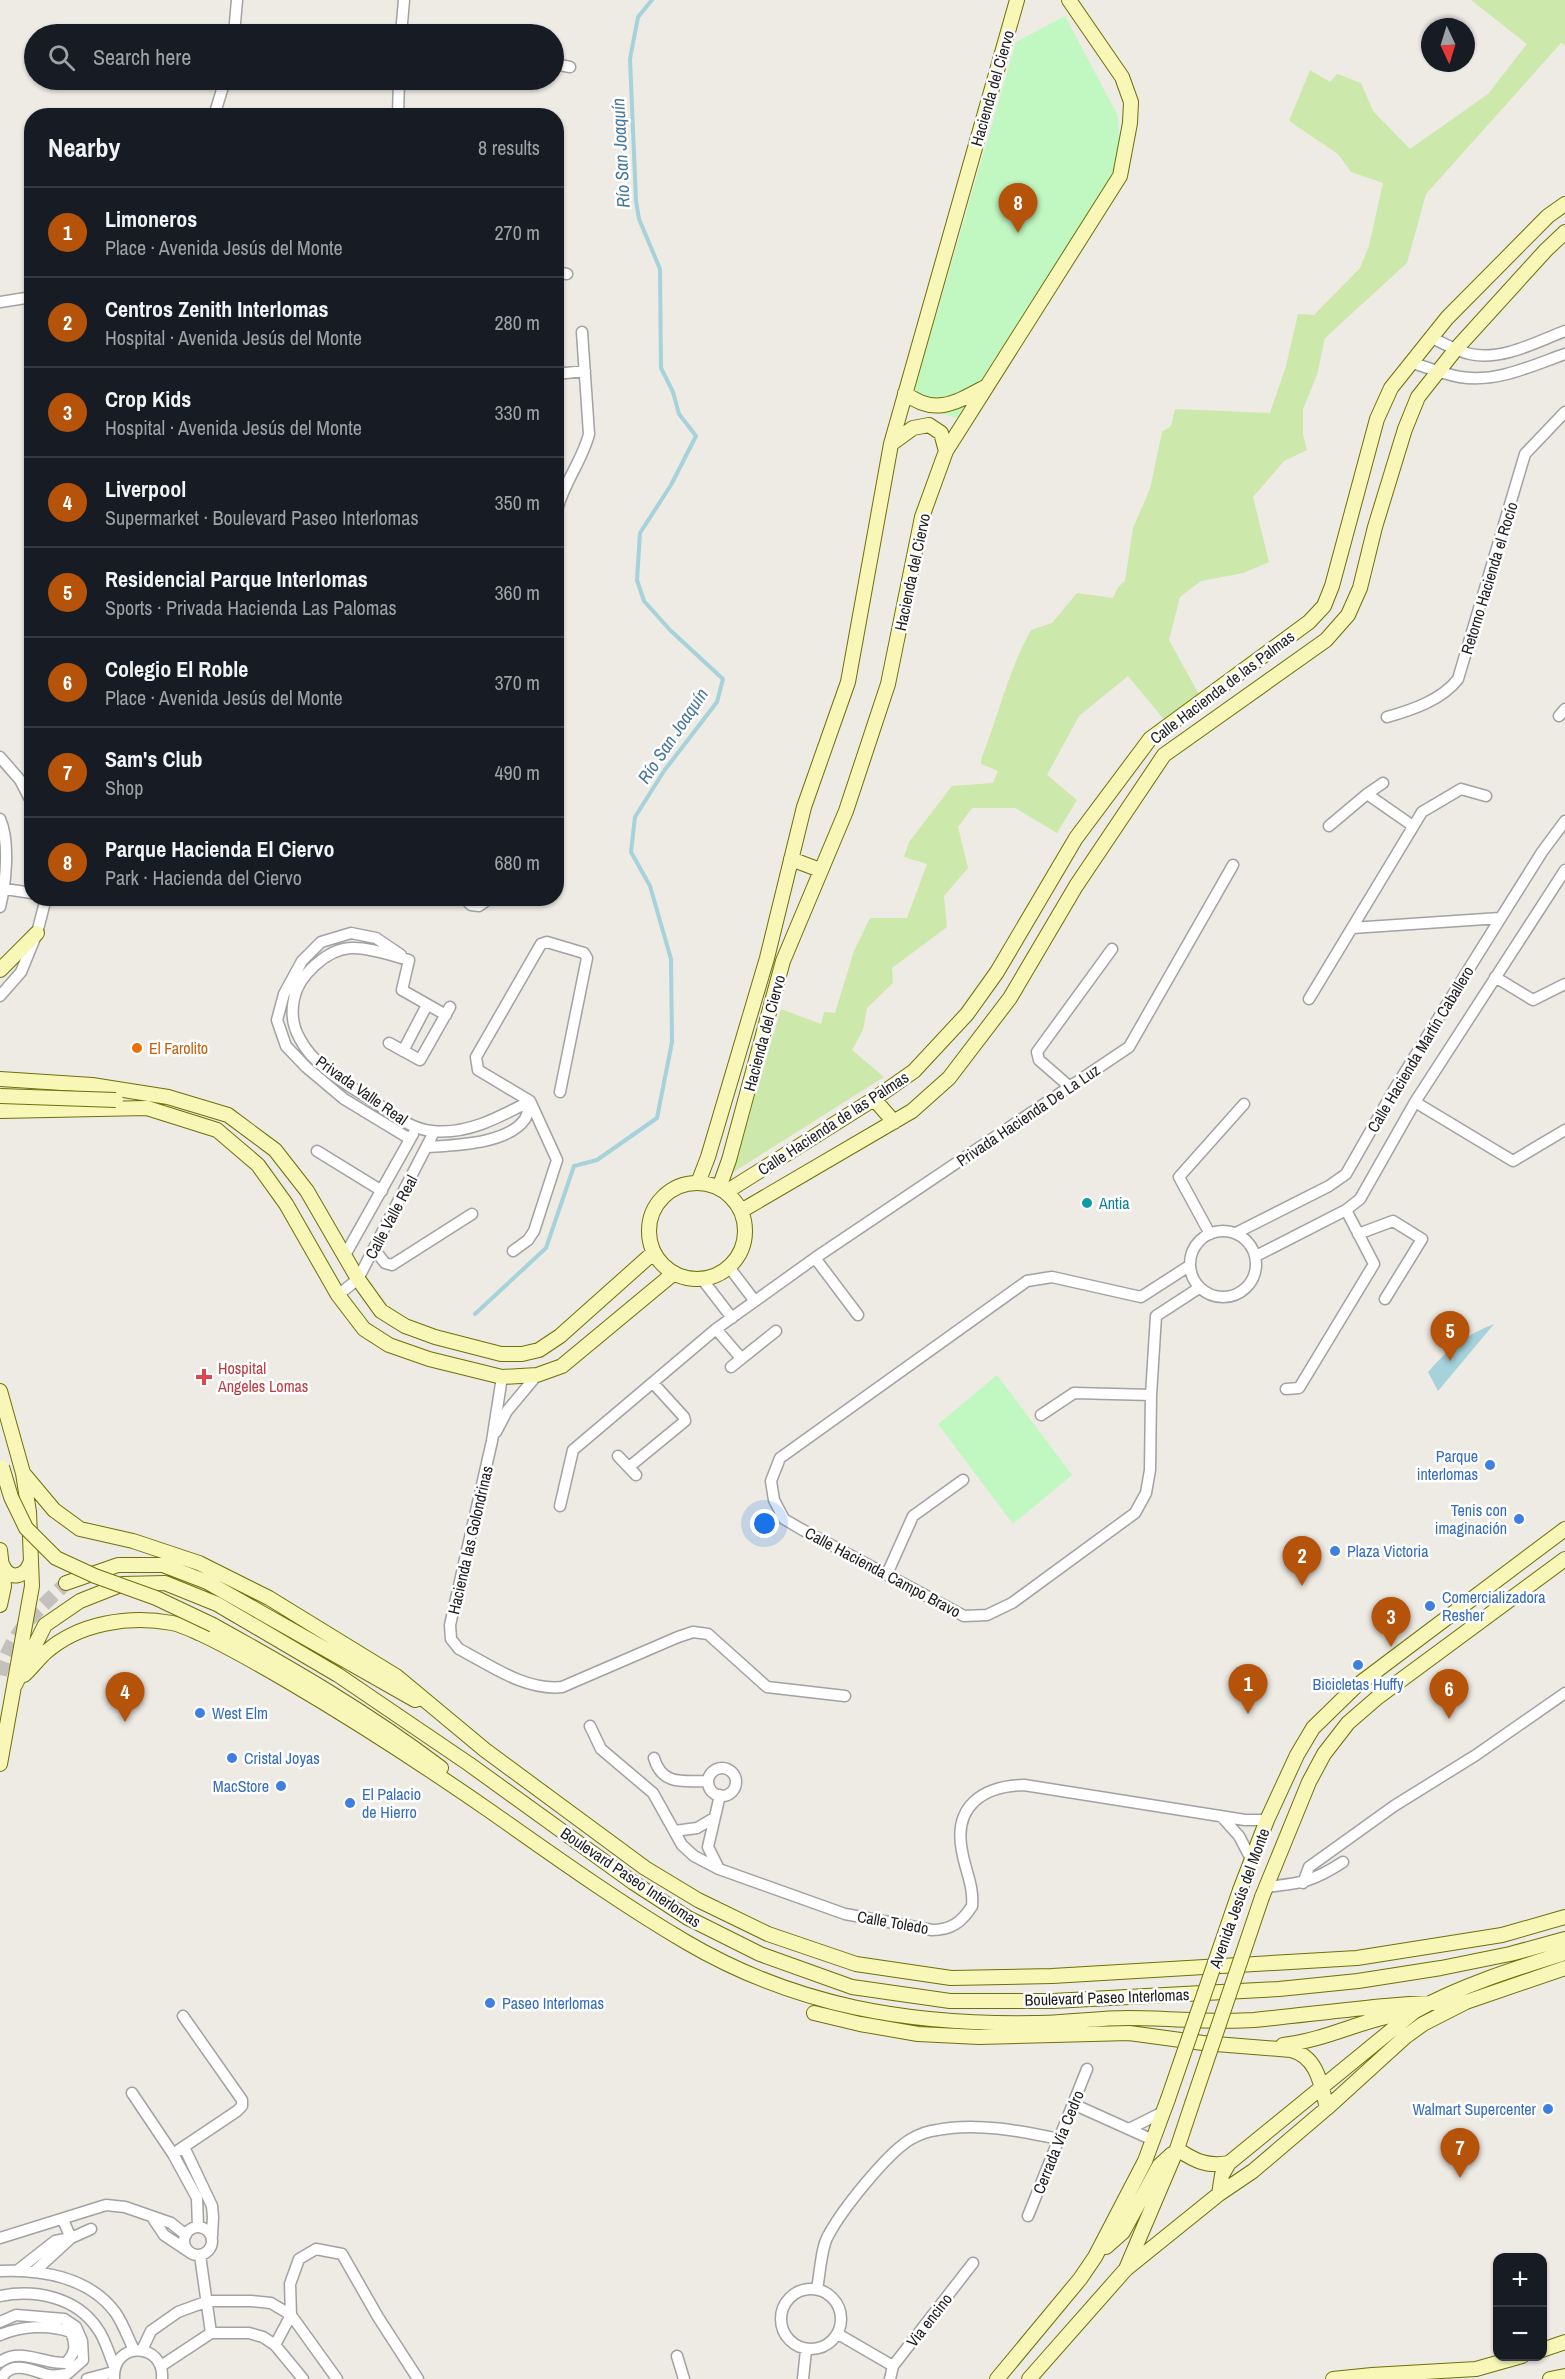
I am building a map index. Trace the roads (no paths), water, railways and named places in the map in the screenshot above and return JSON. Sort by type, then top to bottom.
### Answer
[{"type":"main road","name":"Hacienda del Ciervo","points":[[698,1183],[768,957],[804,807],[848,682],[891,444],[1017,0]]},
{"type":"main road","name":"Hacienda del Ciervo","points":[[722,1190],[783,961],[846,811],[888,684],[922,517],[946,451],[1120,176],[1125,159],[1131,102],[1122,77],[1069,0]]},
{"type":"main road","name":"Calle Hacienda de las Palmas","points":[[722,1190],[874,1099],[914,1071],[967,1014],[997,972],[1076,838],[1150,739],[1309,622],[1324,606],[1332,586],[1377,419],[1391,388],[1430,337],[1527,236],[1565,204]]},
{"type":"main road","name":"Calle Hacienda de las Palmas","points":[[741,1211],[912,1111],[949,1078],[1010,998],[1076,886],[1164,755],[1326,640],[1348,615],[1360,588],[1375,526],[1405,429],[1418,397],[1437,370],[1565,232]]},
{"type":"main road","points":[[905,393],[918,404],[940,407],[956,402],[988,386]]},
{"type":"main road","points":[[891,444],[913,428],[929,425],[941,433],[946,451]]},
{"type":"main road","points":[[791,859],[820,870]]},
{"type":"main road","points":[[5,965],[38,933]]},
{"type":"main road","points":[[147,1108],[3,1111],[1,1096],[6,1080],[92,1085],[168,1097],[228,1115],[275,1150],[307,1191],[358,1279],[381,1311],[405,1326],[435,1337],[490,1351],[522,1354],[539,1350],[560,1336],[653,1252]]},
{"type":"main road","points":[[0,1096],[116,1100],[217,1130],[258,1165],[286,1204],[338,1295],[364,1329],[389,1345],[429,1359],[502,1377],[537,1375],[562,1366],[674,1273]]},
{"type":"main road","points":[[874,1099],[894,1122]]},
{"type":"main road","points":[[698,1183],[722,1190],[741,1211],[745,1226],[744,1241],[739,1255],[729,1267],[716,1275],[702,1279],[688,1278],[674,1273],[664,1266],[653,1252],[649,1232],[651,1218],[657,1204],[667,1193],[680,1186],[698,1183]]},
{"type":"main road","points":[[0,1391],[23,1473],[32,1586],[0,1764]]},
{"type":"main road","points":[[1,1463],[10,1497],[26,1528],[56,1558],[95,1576],[156,1598],[213,1624],[331,1691],[398,1735],[475,1794],[492,1813]]},
{"type":"main road","name":"Boulevard Paseo Interlomas","points":[[23,1473],[54,1510],[80,1529],[133,1541],[199,1563],[269,1598],[396,1676],[485,1750],[645,1868],[698,1900],[768,1934],[856,1964],[962,1977],[1052,1976],[1357,1958],[1502,1935],[1565,1917]]},
{"type":"main road","name":"Avenida Jesús del Monte","points":[[997,2379],[1080,2279],[1095,2257],[1140,2171],[1153,2140],[1251,1859],[1297,1755],[1313,1728],[1355,1687],[1565,1528]]},
{"type":"main road","points":[[1,1556],[4,1570],[12,1575],[21,1575],[29,1569],[31,1561]]},
{"type":"main road","points":[[0,1605],[3,1586],[1,1556]]},
{"type":"main road","name":"Avenida Jesús del Monte","points":[[1029,2379],[1126,2269],[1177,2149],[1264,1892],[1309,1782],[1324,1754],[1348,1723],[1428,1660],[1565,1559]]},
{"type":"main road","points":[[66,1583],[118,1564],[163,1565],[207,1582],[441,1714]]},
{"type":"main road","name":"Boulevard Paseo Interlomas","points":[[15,1685],[45,1625],[80,1600],[123,1584],[165,1583],[217,1604],[338,1675],[469,1764],[634,1883],[688,1918],[760,1954],[852,1987],[950,2001],[1053,2001],[1279,1989],[1358,1981],[1441,1968],[1510,1954],[1565,1939]]},
{"type":"main road","points":[[15,1685],[48,1651],[75,1633],[110,1622],[156,1621],[178,1624],[234,1649],[338,1711],[613,1896],[688,1943],[771,1984],[810,1998],[860,2010],[918,2020],[1037,2023],[1128,2018],[1193,2021],[1249,2020],[1432,2002],[1466,2002]]},
{"type":"main road","points":[[1413,1643],[1428,1660]]},
{"type":"main road","points":[[398,1735],[469,1764]]},
{"type":"main road","points":[[1219,2194],[1222,2175],[1229,2163],[1416,2012],[1432,2002],[1514,1969],[1565,1953]]},
{"type":"main road","points":[[1126,2269],[1219,2194],[1253,2170],[1327,2108],[1405,2037],[1423,2024],[1466,2002],[1565,1968]]},
{"type":"main road","points":[[1360,2008],[1372,2019],[1374,2047]]},
{"type":"main road","points":[[1269,2047],[1320,2038],[1372,2019],[1416,2012]]},
{"type":"main road","points":[[814,2013],[918,2034],[1015,2037],[1129,2033],[1299,2052],[1308,2059],[1317,2072],[1327,2108]]},
{"type":"main road","points":[[1095,2257],[1123,2232],[1159,2166],[1177,2149],[1205,2164],[1216,2166],[1229,2163]]},
{"type":"main road","points":[[1547,2348],[1565,2342]]},
{"type":"main road","points":[[1333,2379],[1476,2369],[1504,2361]]},
{"type":"main road","points":[[1550,2379],[1565,2376]]},
{"type":"street","points":[[235,24],[237,0]]},
{"type":"street","points":[[402,24],[404,0]]},
{"type":"street","points":[[564,66],[570,67]]},
{"type":"street","points":[[216,108],[222,90]]},
{"type":"street","points":[[398,108],[399,90]]},
{"type":"street","points":[[0,302],[24,298]]},
{"type":"street","points":[[1430,337],[1470,354],[1487,356],[1509,352],[1565,331]]},
{"type":"street","points":[[564,491],[590,434],[582,332]]},
{"type":"street","points":[[1524,346],[1533,366]]},
{"type":"street","points":[[1509,352],[1516,372]]},
{"type":"street","points":[[1410,362],[1470,377],[1488,378],[1516,372],[1565,354]]},
{"type":"street","points":[[564,373],[585,371]]},
{"type":"street","name":"Retorno Hacienda el Rocío","points":[[1387,717],[1405,712],[1433,699],[1448,690],[1458,679],[1525,454],[1565,412]]},
{"type":"street","points":[[0,757],[24,788]]},
{"type":"street","points":[[1329,826],[1383,783]]},
{"type":"street","points":[[1309,999],[1422,812],[1461,789],[1486,795]]},
{"type":"street","points":[[1367,794],[1413,826]]},
{"type":"street","points":[[0,819],[4,829],[2,854],[5,889],[0,907]]},
{"type":"street","name":"Calle Hacienda Martín Caballero","points":[[1236,1233],[1329,1186],[1346,1174],[1394,1090],[1500,918],[1542,852],[1565,821]]},
{"type":"street","name":"Privada Hacienda De La Luz","points":[[560,1506],[573,1450],[716,1329],[815,1258],[1129,1047],[1233,865]]},
{"type":"street","name":"Calle Hacienda Martín Caballero","points":[[1256,1256],[1346,1210],[1360,1199],[1415,1102],[1565,870]]},
{"type":"street","points":[[5,889],[24,892]]},
{"type":"street","points":[[0,996],[21,972],[38,933],[44,906]]},
{"type":"street","points":[[1352,928],[1500,918]]},
{"type":"street","name":"Privada Valle Real","points":[[409,960],[376,938],[351,933],[321,942],[302,961],[284,994],[277,1020],[286,1046],[306,1067],[344,1099],[410,1139]]},
{"type":"street","points":[[513,1251],[528,1240],[534,1231],[557,1164],[556,1155],[530,1101],[478,1070],[476,1057],[541,944],[547,942],[584,953],[587,958],[560,1092]]},
{"type":"street","name":"Privada Valle Real","points":[[409,960],[352,948],[332,952],[311,968],[294,998],[292,1019],[300,1040],[315,1059],[351,1087],[416,1128],[434,1132],[462,1129],[494,1120],[530,1101]]},
{"type":"street","points":[[1070,1087],[1039,1060],[1037,1052],[1112,949]]},
{"type":"street","points":[[388,1043],[420,1060],[448,1011],[427,1005],[402,990],[409,960]]},
{"type":"street","points":[[1495,977],[1533,1000],[1565,984]]},
{"type":"street","points":[[403,1051],[427,1005]]},
{"type":"street","points":[[428,1147],[465,1145],[499,1136],[516,1127],[526,1118],[530,1101]]},
{"type":"street","points":[[1415,1102],[1513,1161],[1565,1130]]},
{"type":"street","points":[[1209,1234],[1179,1177],[1244,1104]]},
{"type":"street","name":"Calle Valle Real","points":[[345,1255],[416,1128]]},
{"type":"street","name":"Calle Valle Real","points":[[338,1295],[358,1279],[434,1132]]},
{"type":"street","points":[[317,1151],[382,1191]]},
{"type":"street","points":[[1286,1389],[1299,1388],[1374,1264],[1346,1210]]},
{"type":"street","points":[[374,1249],[385,1263],[392,1265],[472,1214]]},
{"type":"street","points":[[1358,1234],[1393,1221],[1422,1239],[1385,1299]]},
{"type":"street","points":[[1223,1231],[1236,1233],[1248,1242],[1256,1256],[1256,1273],[1246,1288],[1232,1297],[1214,1297],[1199,1288],[1189,1266],[1191,1253],[1198,1242],[1209,1234],[1223,1231]]},
{"type":"street","points":[[815,1258],[858,1315]]},
{"type":"street","name":"Calle Hacienda Campo Bravo","points":[[1189,1266],[1142,1297],[1052,1277],[1026,1281],[780,1458],[771,1481],[774,1500],[784,1519],[964,1616],[987,1615],[1011,1603],[1135,1513],[1146,1494],[1150,1470],[1151,1395],[1156,1316],[1199,1288]]},
{"type":"street","points":[[729,1267],[754,1300]]},
{"type":"street","points":[[702,1279],[732,1318]]},
{"type":"street","points":[[716,1329],[741,1358]]},
{"type":"street","points":[[731,1367],[776,1331]]},
{"type":"street","name":"Hacienda las Golondrinas","points":[[492,1441],[507,1411],[537,1375]]},
{"type":"street","name":"Hacienda las Golondrinas","points":[[502,1377],[492,1441],[450,1625],[451,1639],[459,1649],[532,1685],[546,1689],[562,1687],[678,1636],[693,1632],[708,1634],[767,1687],[845,1696]]},
{"type":"street","points":[[618,1456],[633,1471],[685,1421],[684,1417],[653,1383]]},
{"type":"street","points":[[1041,1415],[1074,1393],[1151,1395]]},
{"type":"street","points":[[886,1574],[913,1516],[963,1480]]},
{"type":"street","points":[[1303,1883],[1309,1867],[1384,1813],[1476,1755],[1565,1693]]},
{"type":"street","name":"Calle Toledo","points":[[590,1726],[601,1749],[654,1793],[682,1845],[694,1856],[719,1869],[845,1914],[932,1930],[946,1930],[966,1916],[972,1906],[972,1887],[960,1840],[961,1828],[965,1813],[985,1793],[1003,1785],[1024,1785],[1245,1820],[1267,1820]]},
{"type":"street","points":[[654,1758],[657,1769],[663,1776],[672,1780],[708,1781]]},
{"type":"street","points":[[719,1769],[727,1770],[734,1775],[735,1779],[734,1788],[727,1795],[720,1796],[710,1790],[708,1781],[711,1773],[719,1769]]},
{"type":"street","points":[[719,1869],[708,1847],[720,1796]]},
{"type":"street","points":[[1221,1815],[1239,1836],[1251,1859]]},
{"type":"street","points":[[675,1831],[697,1828],[714,1818]]},
{"type":"street","points":[[1264,1892],[1319,1877],[1343,1862]]},
{"type":"street","points":[[173,2154],[242,2106],[242,2100],[183,2016]]},
{"type":"street","name":"Cerrada Vía Cedro","points":[[1028,2216],[1087,2069]]},
{"type":"street","points":[[132,2093],[173,2154],[197,2198],[198,2227]]},
{"type":"street","points":[[1073,2104],[1153,2140]]},
{"type":"street","points":[[1129,2129],[1165,2105]]},
{"type":"street","points":[[817,2289],[826,2237],[883,2165],[910,2139],[936,2130],[971,2128],[1026,2132],[1059,2139]]},
{"type":"street","points":[[152,2217],[164,2235],[196,2255],[207,2252],[212,2245],[213,2212],[208,2194],[184,2147]]},
{"type":"street","points":[[197,2198],[208,2194]]},
{"type":"street","points":[[0,2238],[106,2205],[125,2207],[171,2223],[186,2235]]},
{"type":"street","points":[[63,2220],[71,2238]]},
{"type":"street","points":[[211,2334],[208,2301],[196,2255],[187,2249],[184,2242],[191,2229],[198,2227],[207,2229],[212,2236]]},
{"type":"street","points":[[18,2270],[56,2241],[71,2238],[91,2229]]},
{"type":"street","points":[[35,2271],[71,2238]]},
{"type":"street","points":[[275,2345],[291,2315],[290,2284],[299,2259],[316,2248],[342,2254],[378,2317],[418,2379]]},
{"type":"street","name":"Via encino","points":[[890,2379],[893,2366],[973,2263]]},
{"type":"street","points":[[0,2271],[35,2271],[89,2288],[115,2312],[138,2350],[153,2356],[161,2366],[162,2379]]},
{"type":"street","points":[[817,2289],[830,2295],[839,2306],[842,2320],[838,2334],[830,2344],[819,2349],[795,2346],[787,2338],[782,2327],[781,2316],[784,2305],[793,2295],[804,2290],[817,2289]]},
{"type":"street","points":[[0,2296],[33,2294],[57,2299],[78,2307],[98,2328],[114,2372]]},
{"type":"street","points":[[87,2379],[114,2372],[122,2356],[138,2350],[151,2331],[178,2312],[208,2301],[271,2303],[291,2315],[337,2379]]},
{"type":"street","points":[[0,2322],[16,2315],[64,2319],[76,2328],[82,2341],[82,2360],[68,2374],[51,2375],[22,2367],[11,2369],[1,2379]]},
{"type":"street","points":[[0,2335],[16,2328],[58,2328],[71,2332],[76,2344],[74,2354],[66,2363],[53,2364],[23,2355],[8,2356],[0,2362]]},
{"type":"street","points":[[161,2366],[211,2334],[249,2333],[263,2337],[275,2345],[303,2379]]},
{"type":"street","points":[[838,2334],[893,2366]]},
{"type":"street","points":[[803,2379],[806,2349]]},
{"type":"street","points":[[677,2355],[684,2379]]},
{"type":"water","points":[[1494,1324],[1438,1391],[1428,1372],[1458,1344],[1474,1333]]},
{"type":"waterway","name":"Río San Joaquín","points":[[475,1314],[546,1248],[574,1166],[597,1160],[657,1118],[672,1042],[671,959],[650,886],[631,852],[635,817],[664,771],[717,702],[723,679],[670,630],[644,601],[637,580],[640,533],[671,485],[696,436],[679,414],[673,392],[661,368],[660,269],[639,219],[636,201],[630,59],[638,17],[652,0]]},
{"type":"tunnel","points":[[0,1675],[4,1660],[17,1635],[66,1583]]},
{"type":"place","name":"Parque Hacienda El Ciervo","points":[[1018,233]]},
{"type":"place","name":"El Farolito","points":[[137,1048]]},
{"type":"place","name":"Antia","points":[[1087,1203]]},
{"type":"place","name":"Residencial Parque Interlomas","points":[[1450,1361]]},
{"type":"place","name":"Hospital Angeles Lomas","points":[[204,1377]]},
{"type":"place","name":"Parque interlomas","points":[[1490,1465]]},
{"type":"place","name":"Tenis con imaginación","points":[[1519,1519]]},
{"type":"place","name":"Plaza Victoria","points":[[1335,1551]]},
{"type":"place","name":"Centros Zenith Interlomas","points":[[1302,1586]]},
{"type":"place","name":"Comercializadora Resher","points":[[1430,1606]]},
{"type":"place","name":"Crop Kids","points":[[1391,1647]]},
{"type":"place","name":"Bicicletas Huffy","points":[[1358,1665]]},
{"type":"place","name":"West Elm","points":[[200,1713]]},
{"type":"place","name":"Limoneros","points":[[1248,1714]]},
{"type":"place","name":"Colegio El Roble","points":[[1449,1719]]},
{"type":"place","name":"Liverpool","points":[[125,1722]]},
{"type":"place","name":"Cristal Joyas","points":[[232,1758]]},
{"type":"place","name":"MacStore","points":[[281,1786]]},
{"type":"place","name":"El Palacio de Hierro","points":[[350,1803]]},
{"type":"place","name":"Paseo Interlomas","points":[[490,2003]]},
{"type":"place","name":"Walmart Supercenter","points":[[1548,2109]]},
{"type":"place","name":"Sam's Club","points":[[1460,2178]]}]
